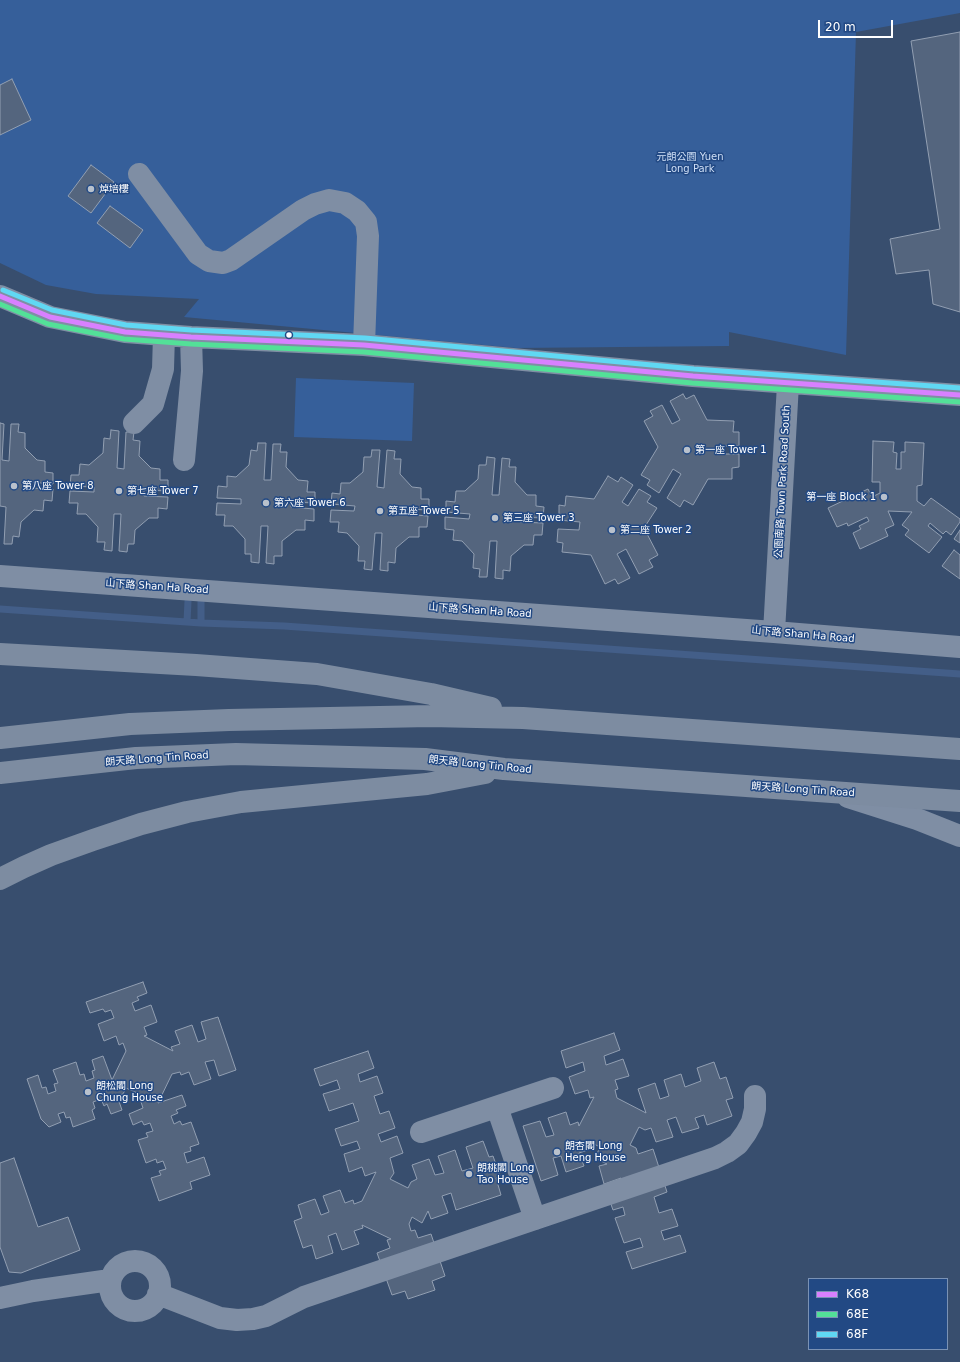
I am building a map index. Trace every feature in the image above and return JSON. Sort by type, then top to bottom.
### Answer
[{"type":"main road","points":[[0,654],[196,665],[317,674],[431,694],[506,712],[523,718]]},
{"type":"main road","points":[[0,738],[130,724],[230,720],[430,716],[523,718],[960,749]]},
{"type":"main road","name":"朗天路 Long Tin Road","points":[[0,773],[136,758],[236,754],[425,759],[504,769],[960,801]]},
{"type":"main road","points":[[0,879],[51,855],[141,824],[187,812],[241,802],[427,784],[504,769]]},
{"type":"main road","points":[[0,874],[24,867]]},
{"type":"street","points":[[139,174],[198,254],[209,261],[223,263],[231,260],[303,210],[315,204],[329,200],[344,203],[357,211],[366,222],[368,236],[364,345]]},
{"type":"street","points":[[0,296],[50,317],[126,332],[190,337],[364,345],[788,384],[960,395]]},
{"type":"street","points":[[134,423],[153,404],[163,369],[164,335]]},
{"type":"street","points":[[184,460],[192,371],[190,337]]},
{"type":"street","name":"公園南路 Town Park Road South","points":[[774,632],[788,384]]},
{"type":"street","name":"山下路 Shan Ha Road","points":[[0,576],[774,632],[960,647]]},
{"type":"street","points":[[830,792],[917,819],[960,836]]},
{"type":"street","points":[[421,1132],[553,1088]]},
{"type":"street","points":[[158,1294],[220,1318],[237,1320],[253,1319],[272,1313],[304,1297],[715,1158],[738,1144],[746,1133],[752,1122],[755,1109],[754,1096]]},
{"type":"street","points":[[497,1107],[535,1219]]},
{"type":"street","points":[[130,1260],[140,1261],[149,1265],[156,1272],[160,1281],[160,1291],[158,1294],[155,1300],[148,1307],[139,1311],[129,1310],[120,1306],[113,1299],[110,1290],[110,1280],[114,1271],[121,1264],[130,1260]]},
{"type":"street","points":[[0,1298],[32,1291],[110,1280]]},
{"type":"green space","name":"元朗公園 Yuen Long Park","points":[[0,0],[960,0],[960,13],[856,32],[846,355],[729,332],[729,346],[516,348],[184,317],[199,299],[96,294],[46,285],[0,263]]},
{"type":"green space","points":[[296,378],[414,383],[412,441],[294,437]]},
{"type":"building","points":[[960,32],[960,312],[933,304],[929,270],[896,274],[890,239],[940,229],[911,41]]},
{"type":"building","points":[[12,79],[31,120],[0,135],[0,85]]},
{"type":"building","name":"焯培樓","points":[[91,165],[114,182],[91,213],[68,196]]},
{"type":"building","points":[[110,206],[143,230],[130,248],[97,223]]},
{"type":"building","name":"第一座 Tower 1","points":[[683,394],[686,399],[694,395],[707,420],[734,421],[733,432],[739,432],[739,446],[719,446],[719,454],[739,454],[739,467],[732,468],[732,479],[708,479],[693,505],[684,500],[680,507],[667,498],[681,474],[673,469],[659,493],[647,485],[650,480],[641,475],[658,447],[644,421],[653,416],[650,411],[662,405],[672,424],[680,420],[670,401]]},
{"type":"building","name":"第八座 Tower 8","points":[[0,423],[4,424],[2,460],[9,461],[11,424],[19,424],[18,432],[25,433],[25,448],[37,460],[45,461],[45,472],[53,473],[53,484],[29,482],[29,488],[53,489],[52,501],[44,500],[43,511],[34,510],[21,522],[19,537],[13,536],[12,544],[4,544],[6,507],[0,506]]},
{"type":"building","name":"第七座 Tower 7","points":[[111,430],[119,431],[117,468],[124,469],[126,432],[134,432],[133,440],[140,441],[139,456],[151,468],[160,469],[160,480],[168,480],[168,491],[144,490],[144,496],[168,497],[167,509],[158,508],[158,518],[149,518],[135,530],[134,544],[128,544],[127,552],[119,551],[121,514],[114,514],[112,551],[104,550],[105,542],[97,542],[98,527],[86,514],[77,514],[78,503],[69,503],[70,491],[94,492],[94,487],[70,486],[71,475],[79,475],[80,464],[89,465],[103,453],[104,438],[110,439]]},
{"type":"building","name":"第一座 Block 1","points":[[873,441],[894,442],[893,452],[897,453],[896,469],[901,469],[901,452],[905,452],[905,442],[924,443],[922,485],[917,486],[917,501],[924,506],[931,498],[960,519],[960,522],[951,535],[946,531],[943,534],[930,523],[928,526],[942,537],[929,553],[905,535],[909,530],[902,525],[912,512],[888,511],[894,525],[885,529],[888,536],[860,549],[853,533],[861,529],[859,526],[869,521],[867,517],[848,526],[847,523],[837,527],[828,508],[868,489],[872,497],[880,493],[880,482],[872,482]]},
{"type":"building","name":"第六座 Tower 6","points":[[258,443],[266,443],[264,480],[271,480],[273,444],[281,444],[280,452],[287,452],[286,467],[298,480],[308,481],[307,492],[315,492],[315,503],[291,502],[291,507],[314,509],[314,521],[305,520],[305,530],[296,530],[282,541],[282,556],[274,556],[274,564],[266,563],[268,526],[261,526],[259,563],[251,562],[251,554],[245,554],[245,539],[233,526],[224,526],[225,515],[216,515],[217,503],[241,504],[241,499],[217,498],[218,486],[227,487],[227,476],[236,477],[249,465],[251,450],[257,451]]},
{"type":"building","name":"第五座 Tower 5","points":[[372,450],[380,450],[377,487],[384,488],[387,450],[395,451],[394,459],[401,459],[400,474],[412,487],[421,488],[421,499],[429,499],[429,510],[405,509],[405,514],[428,516],[427,527],[419,527],[419,537],[409,537],[396,548],[395,563],[388,562],[388,571],[380,570],[382,533],[375,533],[372,570],[364,569],[365,561],[358,561],[359,546],[347,533],[338,532],[339,522],[330,522],[331,510],[354,511],[355,506],[331,504],[332,493],[340,494],[341,483],[350,483],[363,472],[364,457],[371,457]]},
{"type":"building","name":"第三座 Tower 3","points":[[487,457],[495,458],[492,495],[499,495],[502,458],[510,459],[509,467],[516,467],[515,482],[527,495],[536,495],[536,506],[544,507],[543,518],[520,517],[520,522],[543,523],[542,535],[534,535],[533,545],[524,545],[511,556],[510,571],[503,570],[503,579],[495,578],[497,541],[490,541],[487,577],[479,577],[480,569],[473,568],[474,554],[462,541],[453,540],[454,530],[445,529],[445,517],[469,519],[470,514],[446,512],[446,501],[455,502],[456,491],[465,491],[478,479],[479,465],[486,465]]},
{"type":"building","name":"第二座 Tower 2","points":[[608,476],[618,482],[621,477],[633,485],[622,502],[628,506],[639,489],[651,496],[647,502],[657,508],[644,528],[658,555],[649,560],[653,567],[639,574],[626,549],[617,554],[630,578],[618,584],[615,579],[605,584],[591,555],[562,552],[563,543],[557,542],[558,529],[579,530],[580,522],[559,520],[559,505],[565,506],[566,496],[594,499]]},
{"type":"building","points":[[960,530],[960,543],[954,539]]},
{"type":"building","points":[[954,550],[960,555],[960,579],[942,566]]},
{"type":"building","name":"朗松閣 Long Chung House","points":[[143,982],[147,993],[137,997],[139,1000],[132,1003],[135,1011],[151,1005],[157,1022],[144,1027],[147,1035],[144,1036],[173,1051],[171,1047],[180,1044],[175,1031],[192,1025],[198,1042],[206,1039],[201,1022],[218,1017],[236,1070],[219,1076],[214,1060],[205,1062],[211,1079],[194,1085],[189,1072],[181,1075],[180,1072],[172,1074],[158,1103],[182,1095],[186,1106],[176,1110],[178,1113],[171,1116],[174,1124],[180,1121],[182,1125],[191,1122],[199,1144],[190,1147],[191,1151],[184,1153],[187,1163],[204,1157],[210,1175],[190,1182],[192,1189],[159,1201],[151,1178],[161,1175],[159,1171],[166,1169],[163,1161],[157,1163],[156,1159],[146,1163],[138,1140],[148,1137],[146,1133],[153,1131],[150,1123],[144,1125],[142,1121],[133,1125],[129,1114],[143,1108],[141,1102],[144,1096],[126,1088],[123,1094],[117,1096],[122,1110],[111,1114],[107,1104],[104,1106],[101,1099],[93,1102],[95,1108],[92,1110],[95,1119],[73,1127],[70,1117],[66,1118],[64,1112],[58,1114],[61,1122],[49,1127],[41,1119],[27,1079],[38,1075],[42,1088],[46,1087],[48,1094],[56,1091],[54,1084],[58,1083],[53,1070],[76,1062],[80,1075],[84,1074],[86,1081],[94,1078],[92,1071],[95,1070],[92,1060],[103,1056],[112,1080],[126,1051],[123,1043],[119,1045],[116,1036],[104,1041],[98,1024],[114,1018],[111,1010],[105,1012],[103,1009],[90,1013],[86,1002]]},
{"type":"building","name":"朗杏閣 Long Heng House","points":[[614,1033],[620,1050],[604,1056],[606,1065],[623,1059],[629,1076],[615,1080],[618,1089],[615,1090],[617,1098],[646,1113],[638,1089],[655,1083],[660,1099],[669,1096],[664,1080],[681,1074],[685,1087],[701,1081],[697,1068],[714,1062],[720,1079],[726,1077],[733,1098],[726,1100],[732,1116],[707,1125],[704,1115],[695,1118],[699,1128],[682,1133],[676,1117],[667,1120],[673,1137],[656,1142],[651,1128],[645,1130],[639,1127],[630,1145],[636,1148],[638,1154],[653,1149],[667,1192],[654,1197],[659,1213],[672,1209],[678,1226],[661,1231],[664,1240],[680,1235],[686,1252],[632,1269],[626,1252],[643,1247],[640,1238],[624,1243],[615,1218],[625,1215],[623,1207],[613,1210],[607,1193],[621,1178],[604,1184],[599,1166],[607,1164],[595,1158],[600,1147],[594,1144],[586,1147],[588,1150],[579,1153],[584,1166],[566,1172],[561,1156],[553,1158],[558,1175],[541,1181],[523,1126],[540,1121],[546,1137],[554,1135],[548,1118],[566,1112],[570,1125],[578,1122],[579,1126],[594,1097],[590,1098],[588,1090],[575,1094],[569,1077],[585,1071],[583,1062],[566,1068],[561,1051]]},
{"type":"building","name":"朗桃閣 Long Tao House","points":[[368,1051],[374,1068],[358,1074],[360,1082],[377,1076],[383,1093],[374,1096],[380,1114],[389,1111],[395,1128],[378,1134],[381,1142],[397,1136],[403,1153],[390,1158],[394,1173],[390,1179],[408,1188],[411,1182],[417,1179],[412,1165],[429,1159],[435,1175],[444,1173],[438,1156],[455,1150],[462,1171],[473,1168],[466,1147],[483,1141],[489,1157],[493,1156],[500,1176],[496,1178],[501,1195],[456,1210],[451,1193],[442,1196],[448,1213],[431,1219],[428,1211],[422,1223],[412,1217],[409,1224],[411,1231],[415,1230],[418,1238],[431,1234],[445,1276],[432,1281],[435,1290],[408,1299],[405,1291],[392,1295],[377,1253],[390,1248],[387,1240],[391,1239],[362,1225],[363,1228],[354,1231],[359,1244],[342,1250],[336,1233],[328,1236],[333,1253],[316,1259],[312,1245],[303,1248],[294,1221],[302,1218],[298,1205],[315,1199],[321,1215],[329,1212],[323,1196],[340,1190],[345,1203],[353,1200],[354,1204],[362,1201],[376,1172],[365,1176],[362,1167],[349,1172],[344,1154],[360,1149],[357,1141],[341,1146],[335,1129],[359,1121],[353,1103],[329,1111],[323,1094],[340,1089],[337,1080],[320,1086],[314,1069]]},
{"type":"building","points":[[14,1158],[38,1227],[68,1217],[80,1250],[21,1273],[9,1272],[0,1247],[0,1163]]},
{"type":"waterway","points":[[201,600],[201,623]]},
{"type":"waterway","points":[[187,622],[188,601]]},
{"type":"waterway","points":[[0,609],[201,623],[284,626],[960,674]]},
{"type":"transit line","name":"68F","points":[[3,290],[52,310],[126,325],[191,330],[365,338],[694,369],[960,388]]},
{"type":"transit line","name":"K68","points":[[0,296],[50,317],[125,332],[191,337],[364,345],[693,376],[960,395]]},
{"type":"transit line","name":"68E","points":[[0,304],[48,324],[124,339],[191,344],[364,352],[692,383],[960,402]]},
{"type":"place","name":"焯培樓","points":[[91,189]]},
{"type":"place","name":"第一座 Tower 1","points":[[687,450]]},
{"type":"place","name":"第八座 Tower 8","points":[[14,486]]},
{"type":"place","name":"第七座 Tower 7","points":[[119,491]]},
{"type":"place","name":"第一座 Block 1","points":[[884,497]]},
{"type":"place","name":"第六座 Tower 6","points":[[266,503]]},
{"type":"place","name":"第五座 Tower 5","points":[[380,511]]},
{"type":"place","name":"第三座 Tower 3","points":[[495,518]]},
{"type":"place","name":"第二座 Tower 2","points":[[612,530]]},
{"type":"place","name":"朗松閣 Long Chung House","points":[[88,1092]]},
{"type":"place","name":"朗杏閣 Long Heng House","points":[[557,1152]]},
{"type":"place","name":"朗桃閣 Long Tao House","points":[[469,1174]]}]
